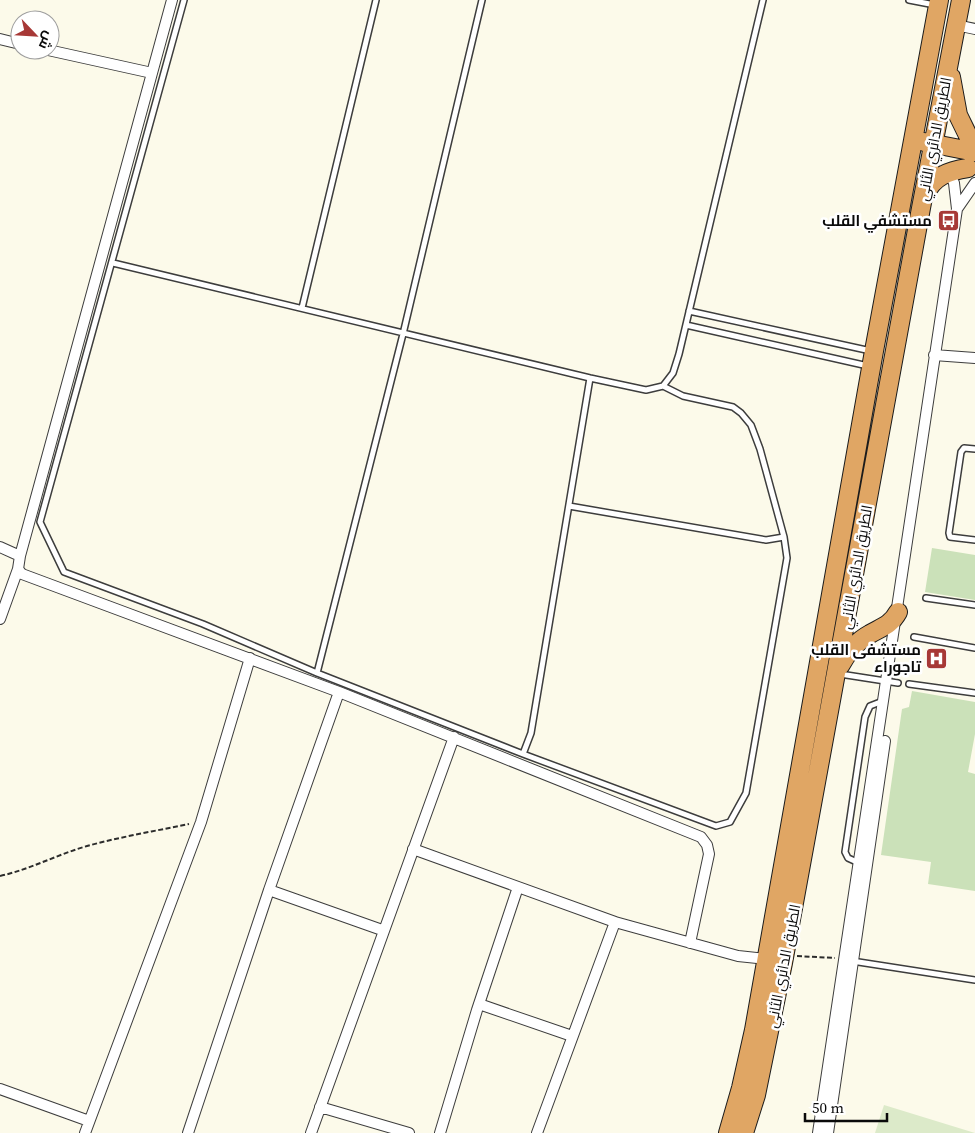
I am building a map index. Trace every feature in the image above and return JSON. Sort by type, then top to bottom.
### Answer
[{"type":"highway","name":"الطريق الدائري الثاني","points":[[744,1133],[770,1032],[785,956],[920,208],[961,0]]},
{"type":"highway","name":"الطريق الدائري الثاني","points":[[728,1133],[741,1088],[767,959],[873,359],[939,3]]},
{"type":"highway","points":[[951,54],[953,95],[974,164]]},
{"type":"highway","points":[[913,139],[931,152],[974,164]]},
{"type":"highway","points":[[910,159],[931,152]]},
{"type":"highway","points":[[920,208],[934,182],[949,172],[974,164]]},
{"type":"highway","points":[[837,673],[853,647],[869,635],[891,624],[898,612]]},
{"type":"street","points":[[0,618],[18,569],[172,0]]},
{"type":"street","points":[[956,25],[975,29]]},
{"type":"street","points":[[60,53],[152,73]]},
{"type":"street","points":[[828,1133],[850,961],[892,682],[898,612],[934,355],[957,209],[974,164]]},
{"type":"street","points":[[949,172],[954,183],[957,209]]},
{"type":"street","points":[[934,355],[975,358]]},
{"type":"street","points":[[0,547],[20,556]]},
{"type":"street","points":[[18,569],[22,574],[338,692],[701,837],[707,845],[709,854],[690,943]]},
{"type":"street","points":[[85,1133],[201,822],[250,658]]},
{"type":"street","points":[[818,1133],[850,961],[860,863],[884,700],[892,682]]},
{"type":"street","points":[[188,1133],[268,890],[338,692]]},
{"type":"street","points":[[311,1133],[382,930],[454,737]]},
{"type":"street","points":[[413,849],[615,922],[738,956],[767,959]]},
{"type":"street","points":[[440,1133],[479,1004],[518,887]]},
{"type":"street","points":[[268,890],[382,930]]},
{"type":"street","points":[[537,1133],[615,922]]},
{"type":"street","points":[[479,1004],[572,1036]]},
{"type":"street","points":[[0,1089],[89,1121]]},
{"type":"street","points":[[320,1107],[409,1133]]},
{"type":"lane","points":[[184,0],[40,522],[64,572],[203,624],[317,673],[523,754],[716,826],[730,822],[746,793],[751,769],[786,572],[787,558],[784,537],[760,449],[751,425],[733,407],[683,396],[663,386]]},
{"type":"lane","points":[[302,308],[376,0]]},
{"type":"lane","points":[[317,673],[403,334],[482,0]]},
{"type":"lane","points":[[113,263],[590,378],[646,390],[663,386],[673,373],[686,325],[763,0]]},
{"type":"lane","points":[[909,0],[939,3]]},
{"type":"lane","points":[[689,311],[873,359]]},
{"type":"lane","points":[[686,325],[873,359]]},
{"type":"lane","points":[[523,754],[531,733],[590,378]]},
{"type":"lane","points":[[975,449],[964,448],[961,452],[948,533],[950,536],[975,540]]},
{"type":"lane","points":[[569,506],[766,540],[784,537]]},
{"type":"lane","points":[[926,598],[975,606]]},
{"type":"lane","points":[[914,637],[975,648]]},
{"type":"lane","points":[[837,673],[892,682]]},
{"type":"lane","points":[[909,684],[975,693]]},
{"type":"lane","points":[[860,863],[846,856],[865,717],[870,706],[884,700]]},
{"type":"lane","points":[[850,961],[975,980]]},
{"type":"path","points":[[0,876],[27,870],[56,856],[87,846],[201,822]]},
{"type":"path","points":[[785,956],[825,957],[850,961]]},
{"type":"green space","points":[[932,548],[975,555],[975,600],[925,592]]},
{"type":"green space","points":[[912,691],[975,702],[975,734],[968,772],[975,774],[975,891],[928,884],[931,862],[881,855],[902,709],[909,707]]},
{"type":"green space","points":[[884,1105],[975,1133],[875,1133]]},
{"type":"place","name":"مستشفي القلب","points":[[948,220]]},
{"type":"place","name":"مستشفى القلب تاجوراء","points":[[937,658]]}]
